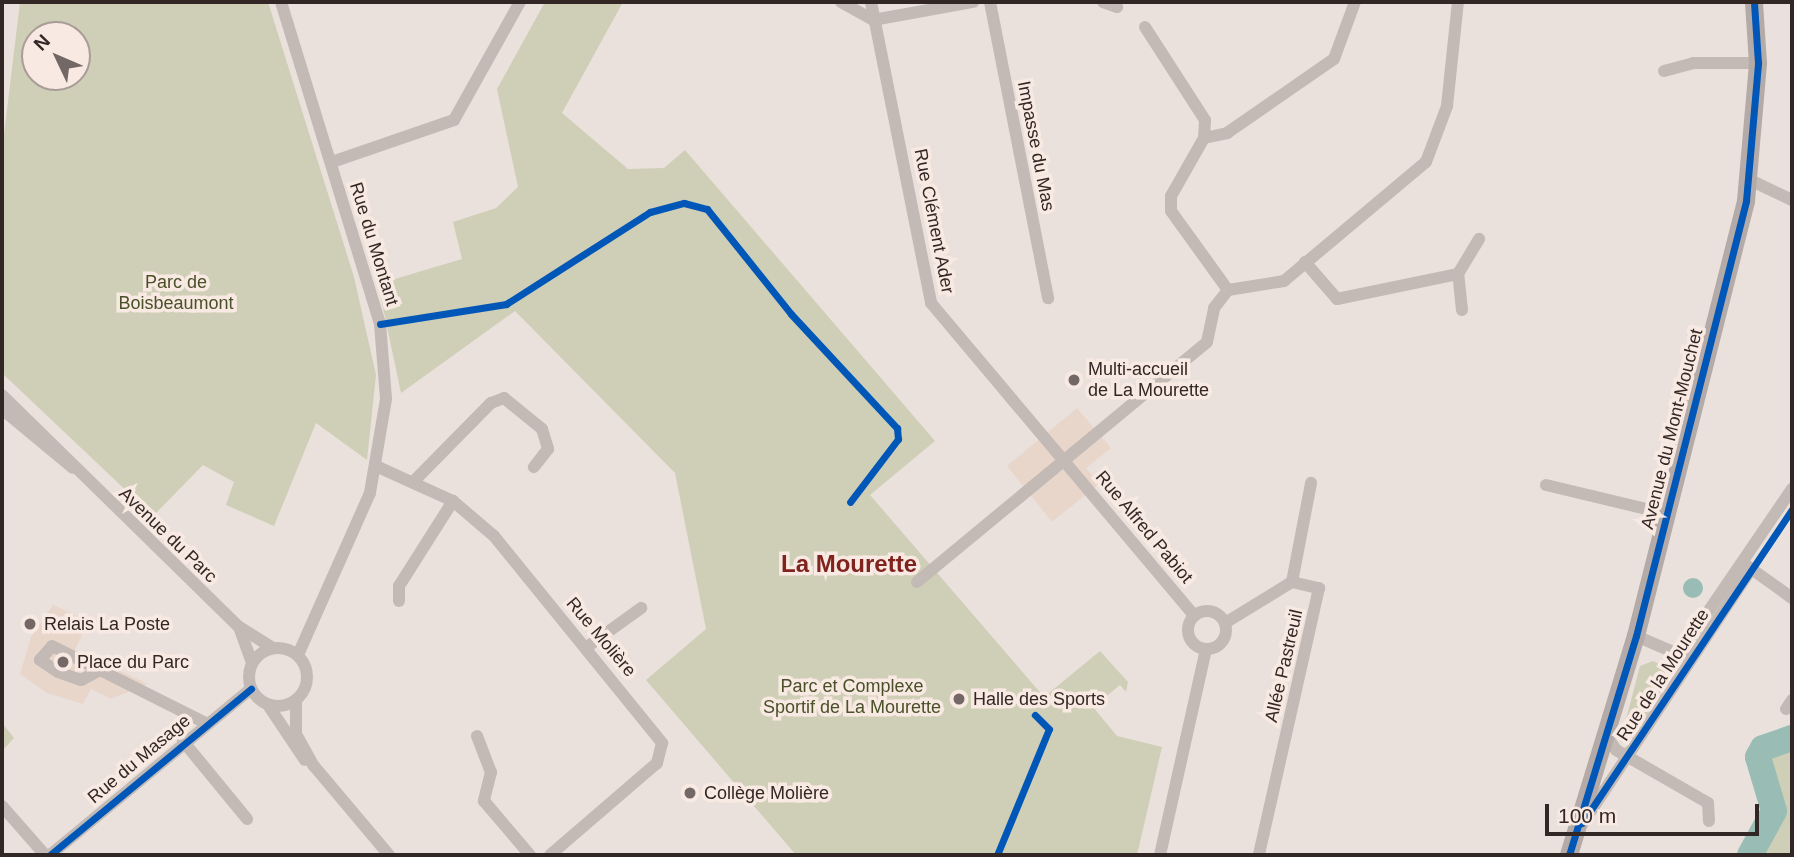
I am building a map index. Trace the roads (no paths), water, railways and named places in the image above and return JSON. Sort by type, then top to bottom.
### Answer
[{"type":"main road","name":"Avenue du Mont-Mouchet","points":[[1569,855],[1636,636],[1750,180],[1758,63],[1754,2]]},
{"type":"street","name":"Rue du Montant","points":[[281,2],[380,324],[386,399],[378,467],[298,655]]},
{"type":"street","points":[[841,2],[873,20],[973,2]]},
{"type":"street","name":"Rue Clément Ader","points":[[871,2],[931,303],[1065,461]]},
{"type":"street","name":"Impasse du Mas","points":[[990,2],[1048,298]]},
{"type":"street","points":[[1103,2],[1117,7]]},
{"type":"street","points":[[1204,138],[1227,133],[1334,59],[1355,2]]},
{"type":"street","points":[[917,582],[1188,360],[1207,342],[1213,307],[1228,290],[1271,286],[1305,262],[1426,162],[1447,106],[1458,2]]},
{"type":"street","points":[[332,162],[454,120],[517,3]]},
{"type":"street","points":[[1145,26],[1196,103],[1204,138],[1169,204],[1228,290]]},
{"type":"street","points":[[1664,71],[1693,63],[1758,63]]},
{"type":"street","points":[[1750,180],[1792,200]]},
{"type":"street","points":[[1461,310],[1458,274],[1479,239]]},
{"type":"street","points":[[1305,262],[1338,299],[1458,274]]},
{"type":"street","name":"Avenue du Parc","points":[[2,395],[73,468],[238,626],[273,648]]},
{"type":"street","points":[[416,480],[491,403],[504,398],[542,429],[548,449],[534,467]]},
{"type":"street","name":"Avenue du Parc","points":[[2,409],[73,468]]},
{"type":"street","name":"Rue Alfred Pabiot","points":[[1065,461],[1195,616]]},
{"type":"street","name":"Rue Molière","points":[[378,467],[416,480],[453,501],[494,536],[655,731],[661,752],[657,763],[550,855]]},
{"type":"street","points":[[1292,582],[1311,483]]},
{"type":"street","points":[[1546,485],[1668,514]]},
{"type":"street","name":"Rue de la Mourette","points":[[1576,831],[1630,755],[1685,657],[1747,566],[1792,489]]},
{"type":"street","points":[[399,601],[399,586],[453,501]]},
{"type":"street","points":[[1747,566],[1792,598]]},
{"type":"street","name":"Allée Pastreuil","points":[[1225,623],[1292,582],[1319,588],[1259,855]]},
{"type":"street","points":[[587,647],[641,607]]},
{"type":"street","points":[[1212,612],[1225,623],[1223,641],[1206,649],[1190,637],[1195,616],[1212,612]]},
{"type":"street","name":"Avenue du Parc","points":[[238,626],[252,663]]},
{"type":"street","name":"Rue de la Mourette","points":[[1636,636],[1685,657]]},
{"type":"street","points":[[314,766],[296,734],[296,700],[307,678],[298,655],[273,648],[252,663],[251,689],[268,705],[283,735],[314,766],[389,855]]},
{"type":"street","points":[[1160,855],[1206,649]]},
{"type":"street","points":[[100,670],[205,723]]},
{"type":"street","name":"Rue du Masage","points":[[48,855],[205,723],[251,689]]},
{"type":"street","points":[[268,705],[296,700]]},
{"type":"street","points":[[1605,734],[1609,745],[1708,803],[1709,821]]},
{"type":"street","points":[[477,736],[491,772],[484,801],[530,855]]},
{"type":"street","points":[[183,741],[247,819]]},
{"type":"street","points":[[2,806],[48,855]]},
{"type":"water","points":[[1693,578],[1700,581],[1703,588],[1700,595],[1693,598],[1686,595],[1683,588],[1686,581]]},
{"type":"waterway","points":[[1750,855],[1774,811],[1758,757],[1763,748],[1792,738]]},
{"type":"place","name":"Multi-accueil de La Mourette","points":[[1074,380]]},
{"type":"place","name":"Relais La Poste","points":[[30,624]]},
{"type":"place","name":"Place du Parc","points":[[63,662]]},
{"type":"place","name":"Halle des Sports","points":[[959,699]]},
{"type":"place","name":"Collège Molière","points":[[690,793]]},
{"type":"district","name":"La Mourette","points":[[849,564]]},
{"type":"park label","name":"Parc de Boisbeaumont","points":[[176,293]]},
{"type":"park label","name":"Parc et Complexe Sportif de La Mourette","points":[[852,697]]}]
